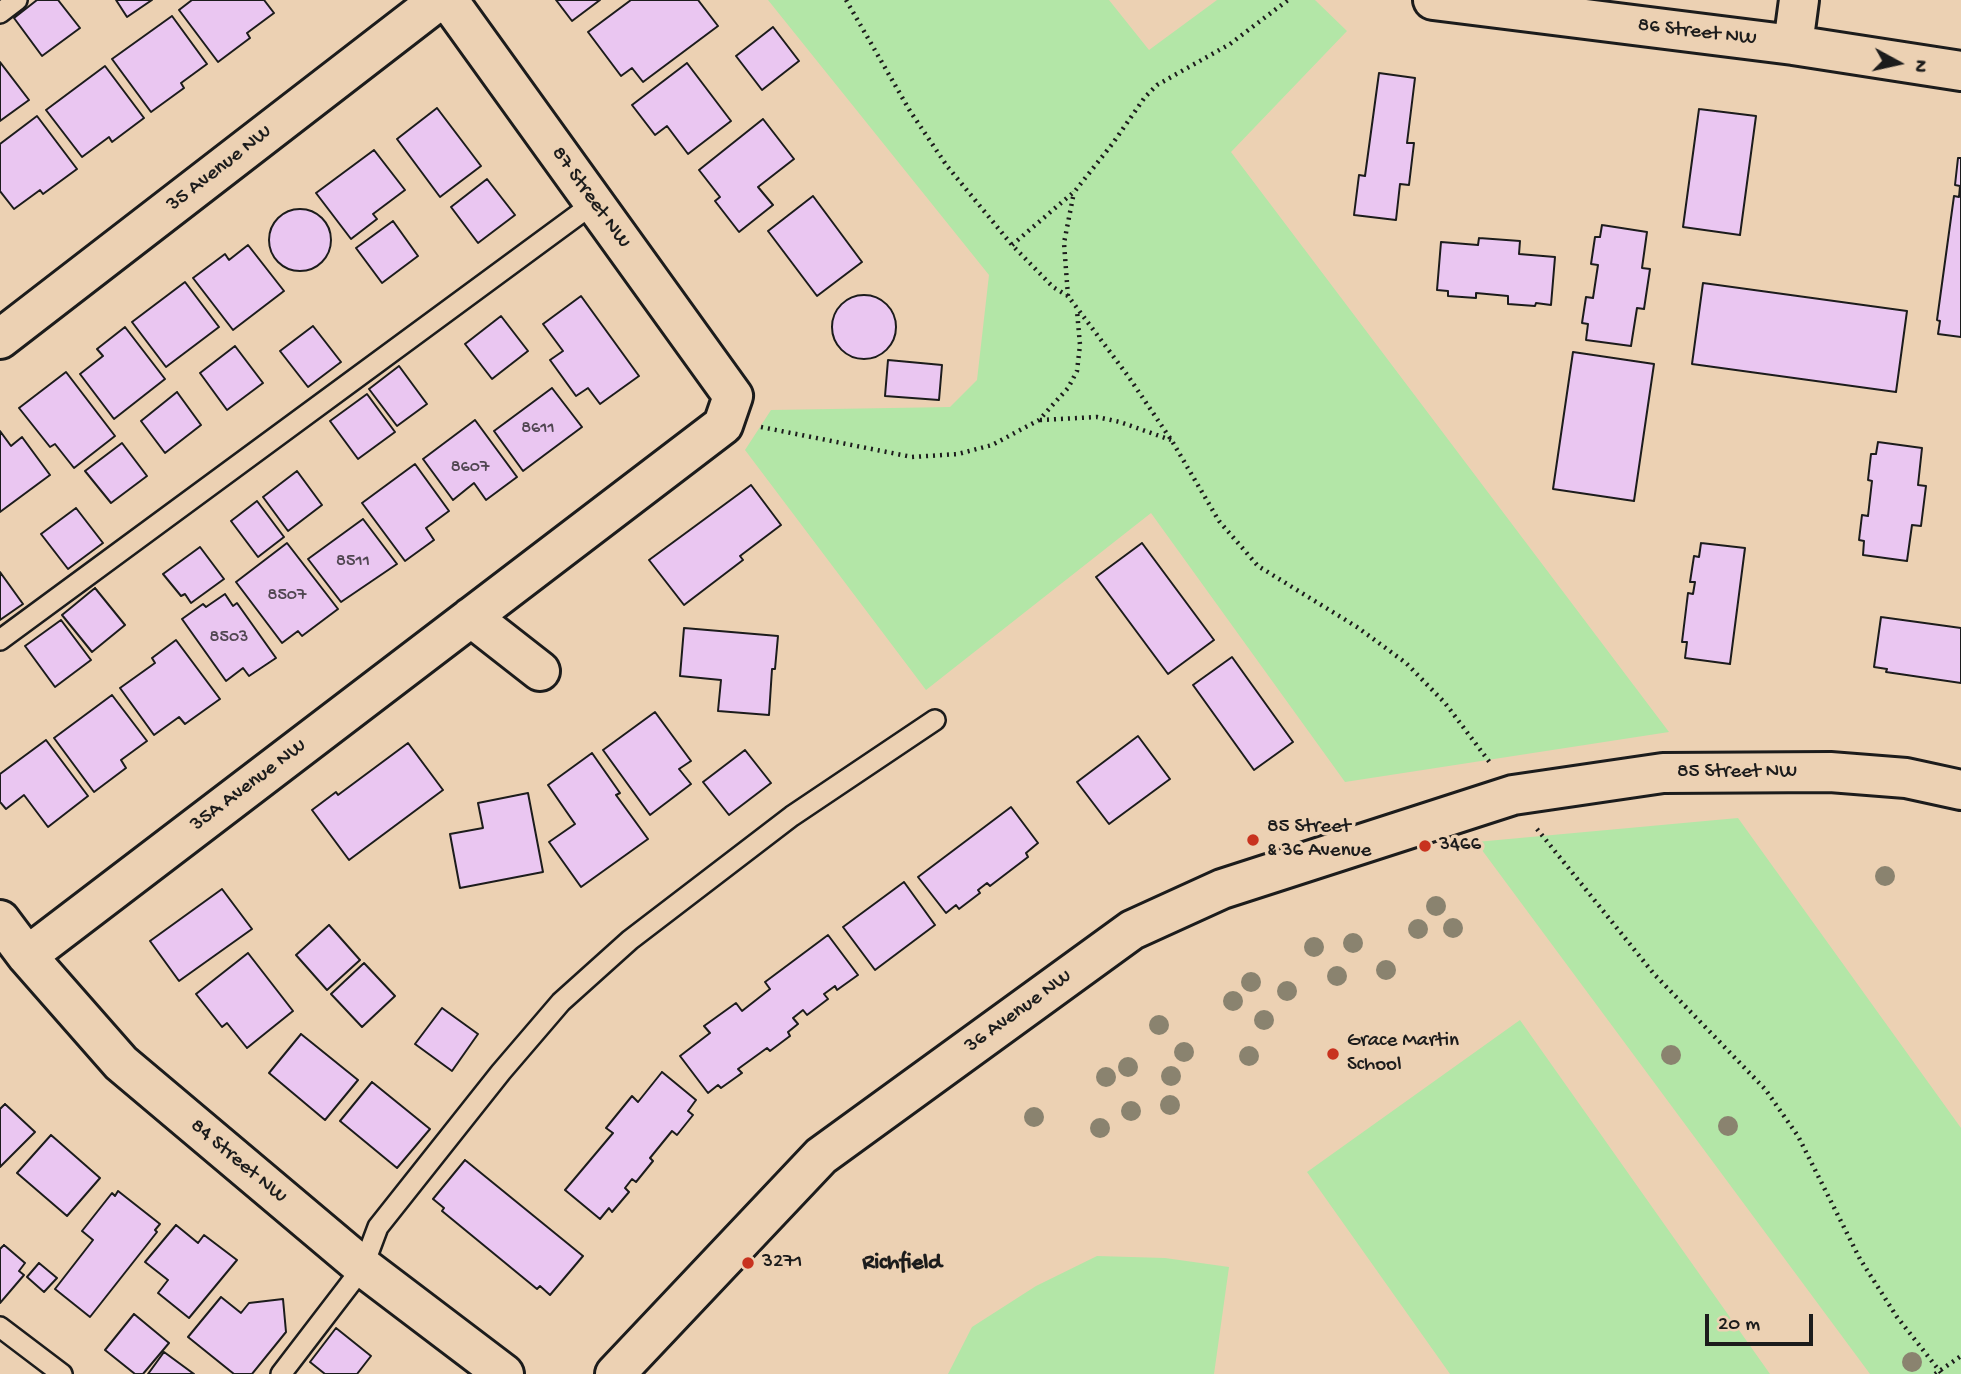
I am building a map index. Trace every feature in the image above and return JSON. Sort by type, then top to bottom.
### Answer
[{"type":"street","name":"35 Avenue NW","points":[[0,339],[439,0]]},
{"type":"street","name":"87 Street NW","points":[[448,0],[733,396]]},
{"type":"street","name":"86 Street NW","points":[[1433,0],[1793,45],[1961,71]]},
{"type":"street","points":[[1793,45],[1798,0]]},
{"type":"street","name":"35A Avenue NW","points":[[27,956],[693,450],[723,425],[733,396]]},
{"type":"street","points":[[471,617],[540,671]]},
{"type":"street","name":"85 Street NW","points":[[1513,794],[1664,773],[1830,772],[1906,778],[1961,790]]},
{"type":"street","name":"36 Avenue NW","points":[[615,1374],[821,1156],[1132,930],[1222,889],[1513,794]]},
{"type":"street","name":"84 Street NW","points":[[0,920],[27,956],[121,1063],[363,1267],[504,1374]]},
{"type":"lane","points":[[0,13],[17,0]]},
{"type":"lane","points":[[0,640],[594,203]]},
{"type":"lane","points":[[281,1374],[363,1267],[377,1227],[501,1072],[561,1002],[630,940],[781,825],[935,720]]},
{"type":"lane","points":[[0,1327],[62,1374]]},
{"type":"path","points":[[846,0],[910,111],[947,166],[1012,246],[1053,287],[1068,296],[1128,376],[1172,441],[1219,521],[1258,566],[1304,597],[1357,627],[1406,663],[1445,703],[1534,825],[1654,974],[1765,1089],[1798,1136],[1860,1259],[1897,1317],[1939,1373],[1961,1356]]},
{"type":"path","points":[[1012,246],[1074,191],[1157,85],[1230,44],[1288,0]]},
{"type":"path","points":[[1068,296],[1064,243],[1074,191]]},
{"type":"path","points":[[757,426],[912,457],[958,454],[992,445],[1039,420],[1068,388],[1077,370],[1080,345],[1077,310]]},
{"type":"path","points":[[1039,420],[1097,417],[1120,422],[1172,441]]},
{"type":"green space","points":[[768,0],[1109,0],[1149,50],[1217,0],[1315,0],[1347,31],[1231,152],[1669,732],[1345,782],[1151,513],[926,690],[745,450],[771,410],[950,407],[977,380],[989,275]]},
{"type":"green space","points":[[1738,818],[1961,1128],[1961,1374],[1870,1374],[1476,842]]},
{"type":"green space","points":[[1520,1020],[1770,1374],[1450,1374],[1307,1172]]},
{"type":"green space","points":[[1097,1256],[1165,1258],[1229,1267],[1214,1374],[948,1374],[972,1327],[1036,1286]]},
{"type":"building","points":[[37,0],[58,0],[80,28],[42,56],[14,18]]},
{"type":"building","points":[[116,0],[152,0],[127,17]]},
{"type":"building","points":[[192,0],[264,0],[274,13],[247,33],[250,38],[218,62],[179,10]]},
{"type":"building","points":[[556,0],[600,0],[572,21]]},
{"type":"building","points":[[631,0],[698,0],[718,26],[643,82],[632,68],[621,76],[588,32]]},
{"type":"building","points":[[172,16],[207,64],[181,83],[184,88],[151,112],[112,59]]},
{"type":"building","points":[[773,27],[799,61],[762,90],[736,56]]},
{"type":"building","points":[[0,62],[29,100],[0,121]]},
{"type":"building","points":[[687,63],[731,121],[688,154],[667,126],[655,135],[632,105]]},
{"type":"building","points":[[105,66],[144,118],[112,142],[109,137],[82,157],[46,110]]},
{"type":"building","points":[[1379,73],[1415,78],[1407,143],[1414,143],[1409,185],[1400,184],[1396,220],[1354,215],[1359,175],[1365,176]]},
{"type":"building","points":[[437,108],[481,166],[440,197],[397,139]]},
{"type":"building","points":[[1699,109],[1756,116],[1740,235],[1683,227]]},
{"type":"building","points":[[37,116],[77,169],[43,194],[40,190],[14,209],[0,191],[0,144]]},
{"type":"building","points":[[763,119],[794,159],[758,187],[773,205],[739,232],[715,201],[720,197],[699,170]]},
{"type":"building","points":[[374,150],[405,190],[373,214],[377,219],[351,239],[316,193]]},
{"type":"building","points":[[1958,158],[1961,158],[1961,337],[1938,334],[1940,321],[1937,320],[1954,196],[1959,197],[1960,186],[1955,185]]},
{"type":"building","points":[[487,179],[515,215],[478,243],[451,207]]},
{"type":"building","points":[[813,196],[862,262],[817,296],[768,231]]},
{"type":"building","points":[[294,209],[306,209],[322,218],[329,228],[329,252],[322,262],[306,271],[294,271],[283,266],[274,257],[269,246],[269,234],[274,223],[283,214]]},
{"type":"building","points":[[393,221],[418,256],[382,283],[356,248]]},
{"type":"building","points":[[1602,225],[1647,232],[1642,268],[1650,269],[1644,309],[1637,308],[1631,346],[1586,340],[1588,324],[1582,323],[1586,297],[1593,298],[1598,265],[1591,264],[1595,237],[1600,237]]},
{"type":"building","points":[[1479,238],[1520,241],[1519,254],[1555,257],[1551,305],[1508,304],[1508,296],[1476,293],[1476,298],[1448,296],[1448,291],[1437,290],[1441,242],[1478,245]]},
{"type":"building","points":[[248,245],[284,291],[233,330],[193,278],[225,254],[229,260]]},
{"type":"building","points":[[185,282],[219,327],[166,367],[132,322]]},
{"type":"building","points":[[1703,283],[1907,311],[1896,392],[1692,364]]},
{"type":"building","points":[[864,295],[882,301],[890,309],[896,327],[890,345],[882,353],[864,359],[846,353],[838,345],[832,327],[838,309],[846,301]]},
{"type":"building","points":[[581,296],[639,376],[600,404],[588,388],[576,396],[550,360],[563,351],[543,324]]},
{"type":"building","points":[[501,316],[528,351],[492,379],[465,344]]},
{"type":"building","points":[[313,326],[341,362],[308,387],[280,351]]},
{"type":"building","points":[[125,327],[165,379],[114,419],[80,374],[103,356],[97,349]]},
{"type":"building","points":[[235,346],[263,383],[227,410],[200,373]]},
{"type":"building","points":[[1573,352],[1654,364],[1634,501],[1553,489]]},
{"type":"building","points":[[888,360],[942,365],[939,400],[885,396]]},
{"type":"building","points":[[399,366],[427,404],[397,426],[369,389]]},
{"type":"building","points":[[66,372],[115,436],[74,468],[55,444],[50,447],[19,408]]},
{"type":"building","points":[[552,388],[582,427],[523,471],[494,431]]},
{"type":"building","points":[[177,392],[201,425],[165,453],[141,421]]},
{"type":"building","points":[[367,394],[395,432],[358,459],[330,421]]},
{"type":"building","points":[[475,420],[517,477],[486,500],[474,483],[453,500],[423,459]]},
{"type":"building","points":[[0,431],[11,446],[22,437],[50,475],[0,512]]},
{"type":"building","points":[[1878,442],[1922,448],[1918,485],[1926,486],[1921,526],[1912,525],[1907,561],[1863,555],[1864,541],[1859,540],[1862,515],[1868,516],[1872,481],[1868,480],[1871,454],[1876,454]]},
{"type":"building","points":[[122,443],[147,476],[111,503],[85,471]]},
{"type":"building","points":[[415,464],[449,511],[426,528],[434,540],[405,561],[362,503]]},
{"type":"building","points":[[297,471],[322,505],[288,531],[263,497]]},
{"type":"building","points":[[751,485],[781,525],[740,556],[743,560],[684,605],[649,560]]},
{"type":"building","points":[[257,501],[284,537],[258,557],[231,521]]},
{"type":"building","points":[[76,508],[103,543],[68,569],[41,534]]},
{"type":"building","points":[[363,519],[397,564],[341,602],[308,559]]},
{"type":"building","points":[[287,543],[338,609],[302,636],[298,631],[282,643],[236,582]]},
{"type":"building","points":[[1142,543],[1214,640],[1168,674],[1096,577]]},
{"type":"building","points":[[1701,543],[1745,548],[1730,664],[1685,658],[1687,642],[1682,642],[1688,593],[1693,594],[1695,582],[1690,582],[1694,556],[1699,557]]},
{"type":"building","points":[[200,547],[224,579],[191,603],[185,594],[181,596],[163,574]]},
{"type":"building","points":[[0,572],[23,604],[0,620]]},
{"type":"building","points":[[95,588],[125,625],[92,652],[62,615]]},
{"type":"building","points":[[225,594],[233,606],[237,603],[276,658],[249,676],[243,668],[226,681],[182,619],[203,604],[206,607]]},
{"type":"building","points":[[1881,617],[1961,628],[1961,683],[1886,672],[1887,669],[1874,667]]},
{"type":"building","points":[[61,620],[91,660],[55,687],[25,646]]},
{"type":"building","points":[[684,628],[778,636],[775,669],[772,669],[769,715],[718,711],[721,680],[680,676]]},
{"type":"building","points":[[176,640],[220,699],[185,724],[179,717],[154,735],[120,688],[155,663],[152,658]]},
{"type":"building","points":[[1232,657],[1293,742],[1254,770],[1193,685]]},
{"type":"building","points":[[112,695],[147,741],[121,760],[126,768],[94,792],[54,738]]},
{"type":"building","points":[[655,712],[691,761],[679,769],[691,784],[650,815],[603,750]]},
{"type":"building","points":[[1138,736],[1170,779],[1109,824],[1077,782]]},
{"type":"building","points":[[46,740],[88,796],[48,827],[24,795],[6,809],[0,802],[0,774]]},
{"type":"building","points":[[408,743],[443,790],[349,860],[312,810],[336,792],[338,795]]},
{"type":"building","points":[[745,750],[771,783],[729,815],[703,782]]},
{"type":"building","points":[[592,753],[620,793],[616,795],[648,839],[581,887],[549,842],[575,824],[548,785]]},
{"type":"building","points":[[528,793],[543,872],[460,888],[450,834],[483,828],[478,803]]},
{"type":"building","points":[[1011,807],[1038,843],[1026,853],[1028,857],[990,886],[987,883],[978,890],[980,893],[959,909],[956,905],[946,913],[918,877]]},
{"type":"building","points":[[904,882],[935,925],[875,970],[843,927]]},
{"type":"building","points":[[222,889],[252,929],[179,981],[150,941]]},
{"type":"building","points":[[329,925],[360,960],[327,990],[296,955]]},
{"type":"building","points":[[828,935],[858,975],[837,990],[835,986],[824,994],[828,999],[807,1015],[803,1010],[793,1018],[798,1024],[788,1032],[790,1036],[770,1051],[767,1048],[738,1069],[742,1073],[721,1088],[718,1085],[708,1093],[680,1056],[710,1033],[704,1026],[736,1003],[742,1011],[770,989],[765,982]]},
{"type":"building","points":[[248,953],[293,1011],[247,1048],[227,1023],[222,1027],[196,994]]},
{"type":"building","points":[[364,963],[395,996],[362,1027],[331,994]]},
{"type":"building","points":[[442,1008],[478,1034],[452,1071],[415,1044]]},
{"type":"building","points":[[301,1034],[358,1080],[325,1120],[269,1073]]},
{"type":"building","points":[[662,1072],[696,1100],[688,1111],[693,1115],[677,1135],[672,1131],[650,1158],[653,1161],[636,1182],[632,1179],[625,1188],[629,1192],[612,1212],[609,1208],[600,1219],[565,1190],[613,1133],[606,1128],[632,1096],[638,1102]]},
{"type":"building","points":[[372,1082],[430,1129],[397,1168],[340,1121]]},
{"type":"building","points":[[5,1104],[35,1132],[0,1167],[0,1109]]},
{"type":"building","points":[[51,1135],[100,1178],[67,1216],[17,1173]]},
{"type":"building","points":[[465,1160],[583,1256],[550,1295],[540,1286],[537,1289],[442,1211],[444,1208],[433,1199]]},
{"type":"building","points":[[118,1191],[160,1224],[155,1230],[157,1232],[90,1317],[55,1289],[93,1240],[82,1231],[112,1193],[115,1196]]},
{"type":"building","points":[[176,1225],[198,1243],[204,1235],[237,1260],[189,1318],[158,1293],[168,1280],[145,1262]]},
{"type":"building","points":[[4,1245],[25,1263],[19,1271],[24,1275],[0,1303],[0,1249]]},
{"type":"building","points":[[39,1263],[57,1278],[44,1292],[27,1277]]},
{"type":"building","points":[[221,1297],[241,1313],[249,1303],[283,1299],[286,1332],[252,1374],[234,1374],[188,1337]]},
{"type":"building","points":[[134,1314],[169,1343],[143,1374],[135,1374],[105,1350]]},
{"type":"building","points":[[336,1328],[371,1356],[357,1374],[325,1374],[310,1362]]},
{"type":"building","points":[[164,1352],[194,1374],[148,1374]]},
{"type":"place","name":"85 Street & 36 Avenue","points":[[1253,840]]},
{"type":"place","name":"3466","points":[[1425,846]]},
{"type":"place","name":"Grace Martin School","points":[[1333,1054]]},
{"type":"place","name":"3271","points":[[748,1263]]},
{"type":"district","name":"Richfield","points":[[902,1264]]}]
